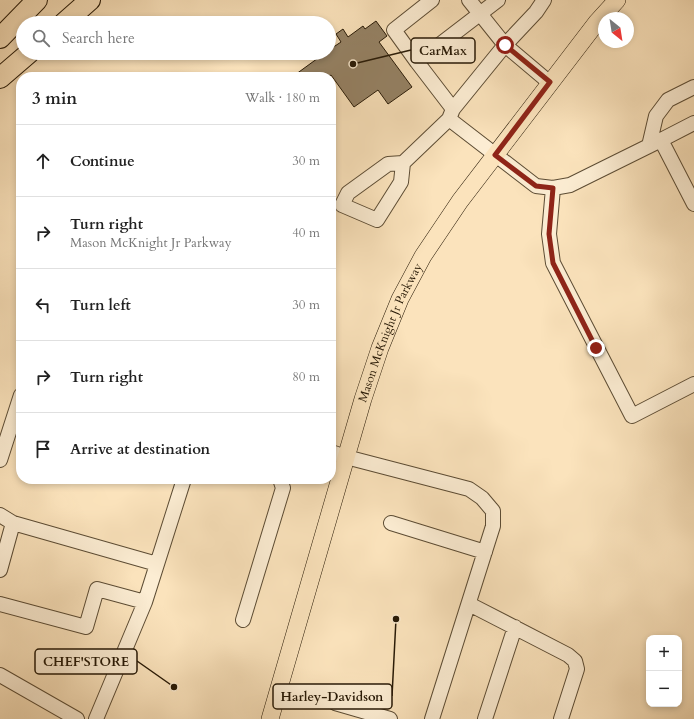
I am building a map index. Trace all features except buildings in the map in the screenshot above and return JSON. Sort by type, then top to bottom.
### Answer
[{"type":"highway","points":[[22,16],[38,0]]},
{"type":"highway","points":[[72,16],[90,0]]},
{"type":"highway","points":[[0,38],[16,22]]},
{"type":"highway","points":[[0,78],[21,60]]},
{"type":"main road","name":"Mason McKnight Jr Parkway","points":[[338,454],[363,398],[380,348],[400,299],[423,256],[443,226],[550,82],[597,22],[617,0]]},
{"type":"main road","name":"Mason McKnight Jr Parkway","points":[[270,719],[330,484]]},
{"type":"street","points":[[432,0],[394,30],[451,114],[495,155],[536,186],[553,188],[570,185],[694,123]]},
{"type":"street","points":[[469,0],[505,45],[550,82]]},
{"type":"street","points":[[417,62],[498,0]]},
{"type":"street","points":[[403,163],[388,164],[348,193],[342,205],[377,220],[401,182],[403,163],[451,114],[505,45],[536,12],[544,0]]},
{"type":"street","points":[[694,87],[668,100],[656,116],[655,143],[694,204]]},
{"type":"street","points":[[553,188],[549,234],[553,263],[632,416],[694,384]]},
{"type":"street","points":[[0,460],[16,410]]},
{"type":"street","points":[[338,454],[469,489],[482,498],[493,511],[493,526],[432,719]]},
{"type":"street","points":[[96,719],[146,602],[182,484]]},
{"type":"street","points":[[243,620],[283,488],[282,484]]},
{"type":"street","points":[[0,515],[13,523],[157,564]]},
{"type":"street","points":[[0,570],[13,523]]},
{"type":"street","points":[[391,523],[485,552]]},
{"type":"street","points":[[0,604],[86,627],[97,589],[146,602]]},
{"type":"street","points":[[468,604],[568,655],[575,661],[577,669],[561,719]]},
{"type":"street","points":[[485,719],[515,627]]},
{"type":"street","points":[[0,675],[77,719]]},
{"type":"street","points":[[335,703],[390,719]]},
{"type":"place","name":"CarMax","points":[[353,64]]},
{"type":"place","name":"Harley-Davidson","points":[[396,619]]},
{"type":"place","name":"CHEF'STORE","points":[[174,687]]},
{"type":"route","points":[[505,45],[550,82],[495,155],[536,186],[553,188],[549,234],[553,263],[596,348]]}]
